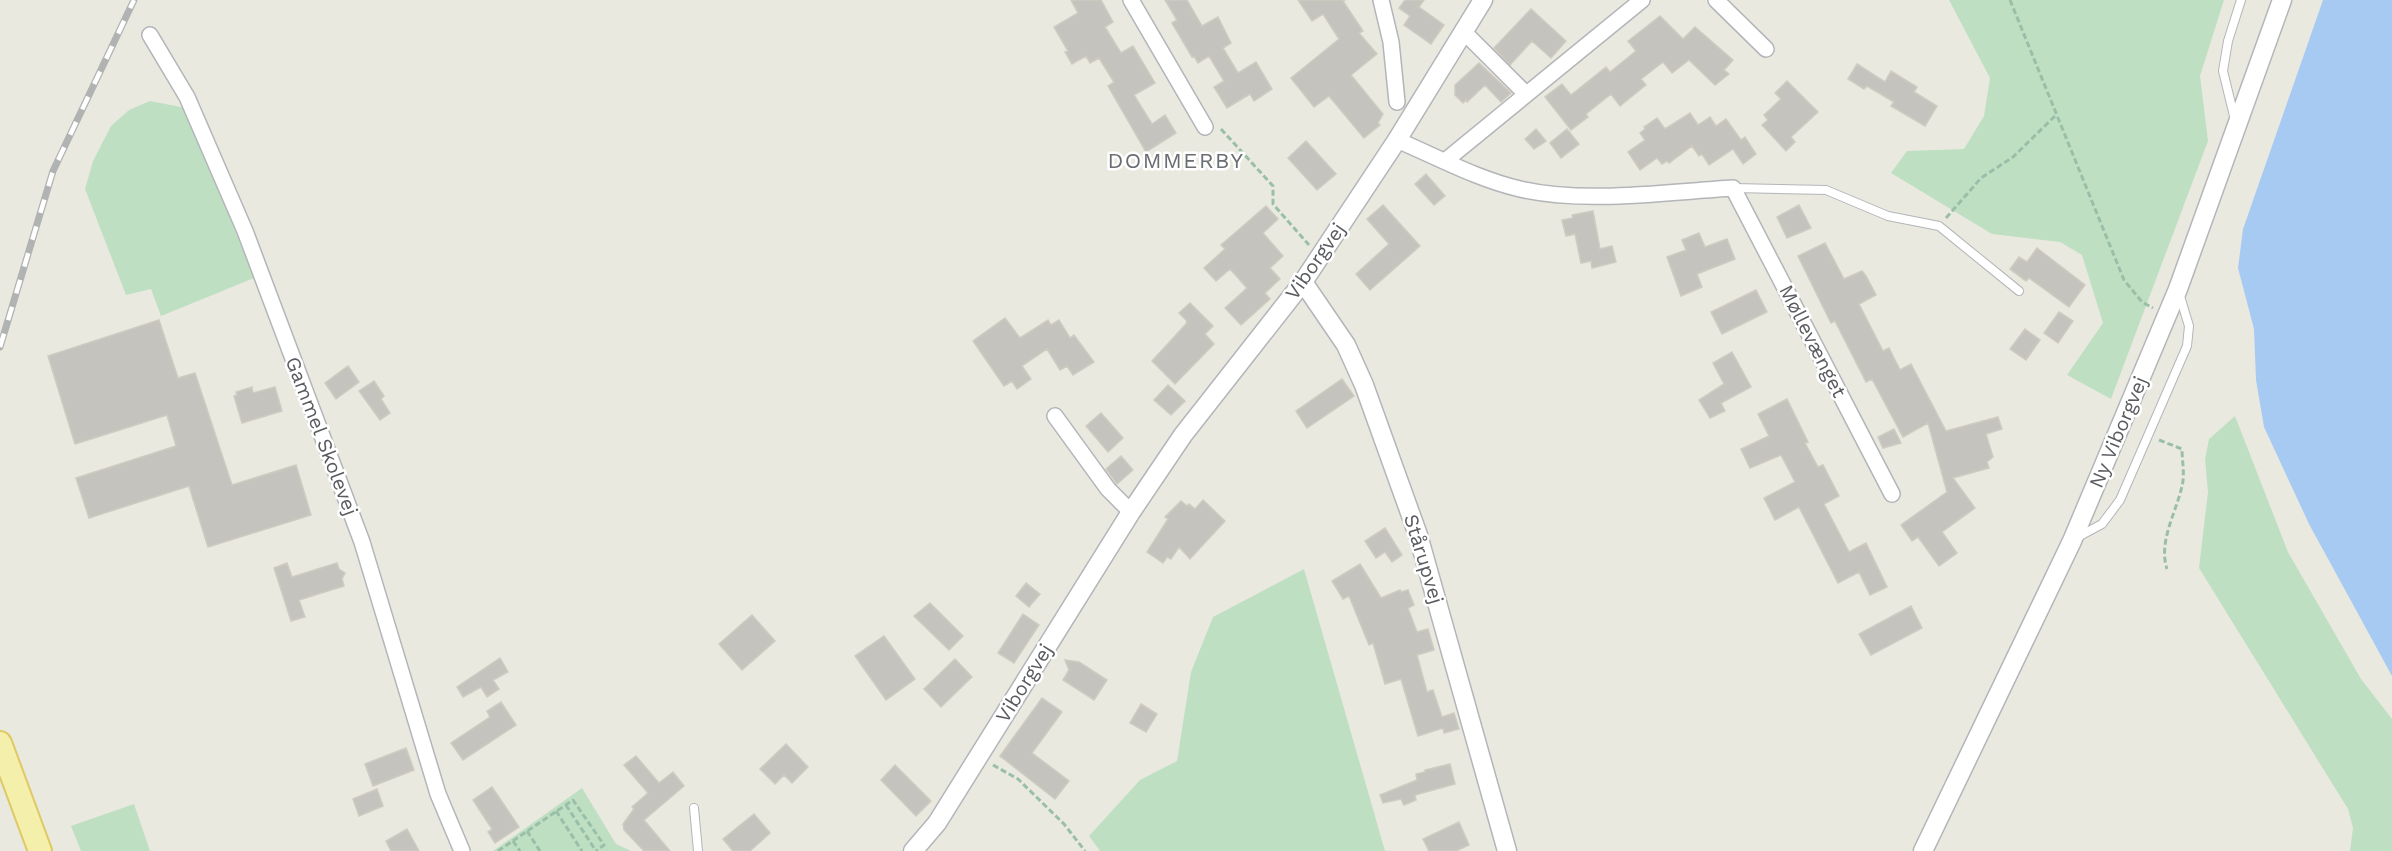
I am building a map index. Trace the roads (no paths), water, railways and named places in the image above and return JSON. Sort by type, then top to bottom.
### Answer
[{"type":"main road","points":[[0,742],[40,851]]},
{"type":"street","points":[[1131,0],[1205,127]]},
{"type":"street","points":[[1381,0],[1391,42],[1397,102]]},
{"type":"street","name":"Viborgvej","points":[[913,851],[937,823],[1131,512],[1183,435],[1303,282],[1397,140],[1483,0]]},
{"type":"street","points":[[1445,161],[1642,0]]},
{"type":"street","points":[[1716,0],[1766,49]]},
{"type":"street","name":"Ny Viborgvej","points":[[1923,851],[2072,541],[2167,316],[2282,0]]},
{"type":"street","points":[[1463,31],[1526,94]]},
{"type":"street","name":"Gammel Skolevej","points":[[150,35],[187,97],[249,242],[362,542],[438,794],[462,851]]},
{"type":"street","points":[[1397,140],[1484,177],[1520,189],[1572,197],[1733,188]]},
{"type":"street","name":"Møllevænget","points":[[1733,188],[1892,494]]},
{"type":"street","name":"Stårupvej","points":[[1303,282],[1346,345],[1364,385],[1414,524],[1507,851]]},
{"type":"street","points":[[1055,416],[1108,489],[1131,512]]},
{"type":"lane","points":[[2237,127],[2223,71],[2228,41],[2241,0]]},
{"type":"lane","points":[[1733,188],[1826,190],[1888,216],[1939,226],[2019,291]]},
{"type":"lane","points":[[2072,541],[2102,524],[2120,500],[2187,346],[2189,326],[2178,289]]},
{"type":"lane","points":[[694,808],[698,851]]},
{"type":"water","points":[[2323,0],[2392,0],[2392,676],[2309,524],[2264,427],[2256,380],[2254,329],[2238,268],[2243,229]]},
{"type":"railway","points":[[0,347],[53,171],[134,0]]},
{"type":"district","name":"DOMMERBY","points":[[1176,160]]}]
